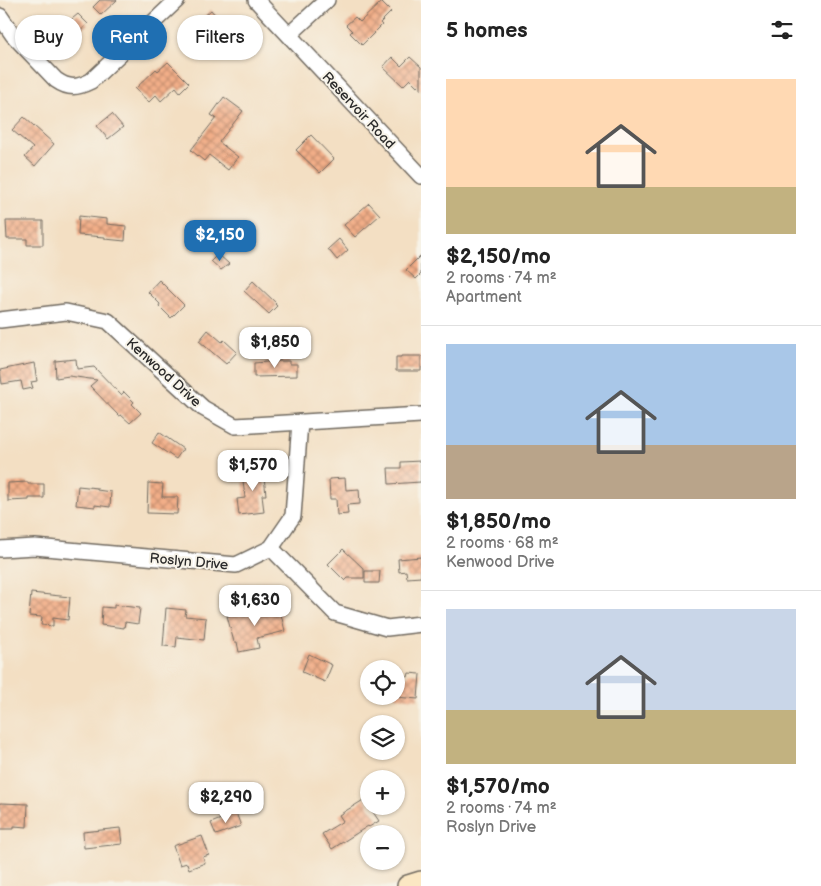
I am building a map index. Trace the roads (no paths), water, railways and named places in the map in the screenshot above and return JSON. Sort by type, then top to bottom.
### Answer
[{"type":"street","points":[[0,16],[13,35],[56,80],[72,87],[81,86],[90,80],[177,0]]},
{"type":"street","name":"Reservoir Road","points":[[256,0],[421,176]]},
{"type":"street","points":[[289,35],[328,0]]},
{"type":"street","name":"Kenwood Drive","points":[[0,320],[66,312],[108,321],[203,408],[236,426],[421,415]]},
{"type":"street","name":"Roslyn Drive","points":[[0,549],[35,547],[236,565],[271,548],[293,516],[300,422]]},
{"type":"street","points":[[271,548],[335,613],[387,628],[421,624]]},
{"type":"street","points":[[408,886],[421,882]]}]
